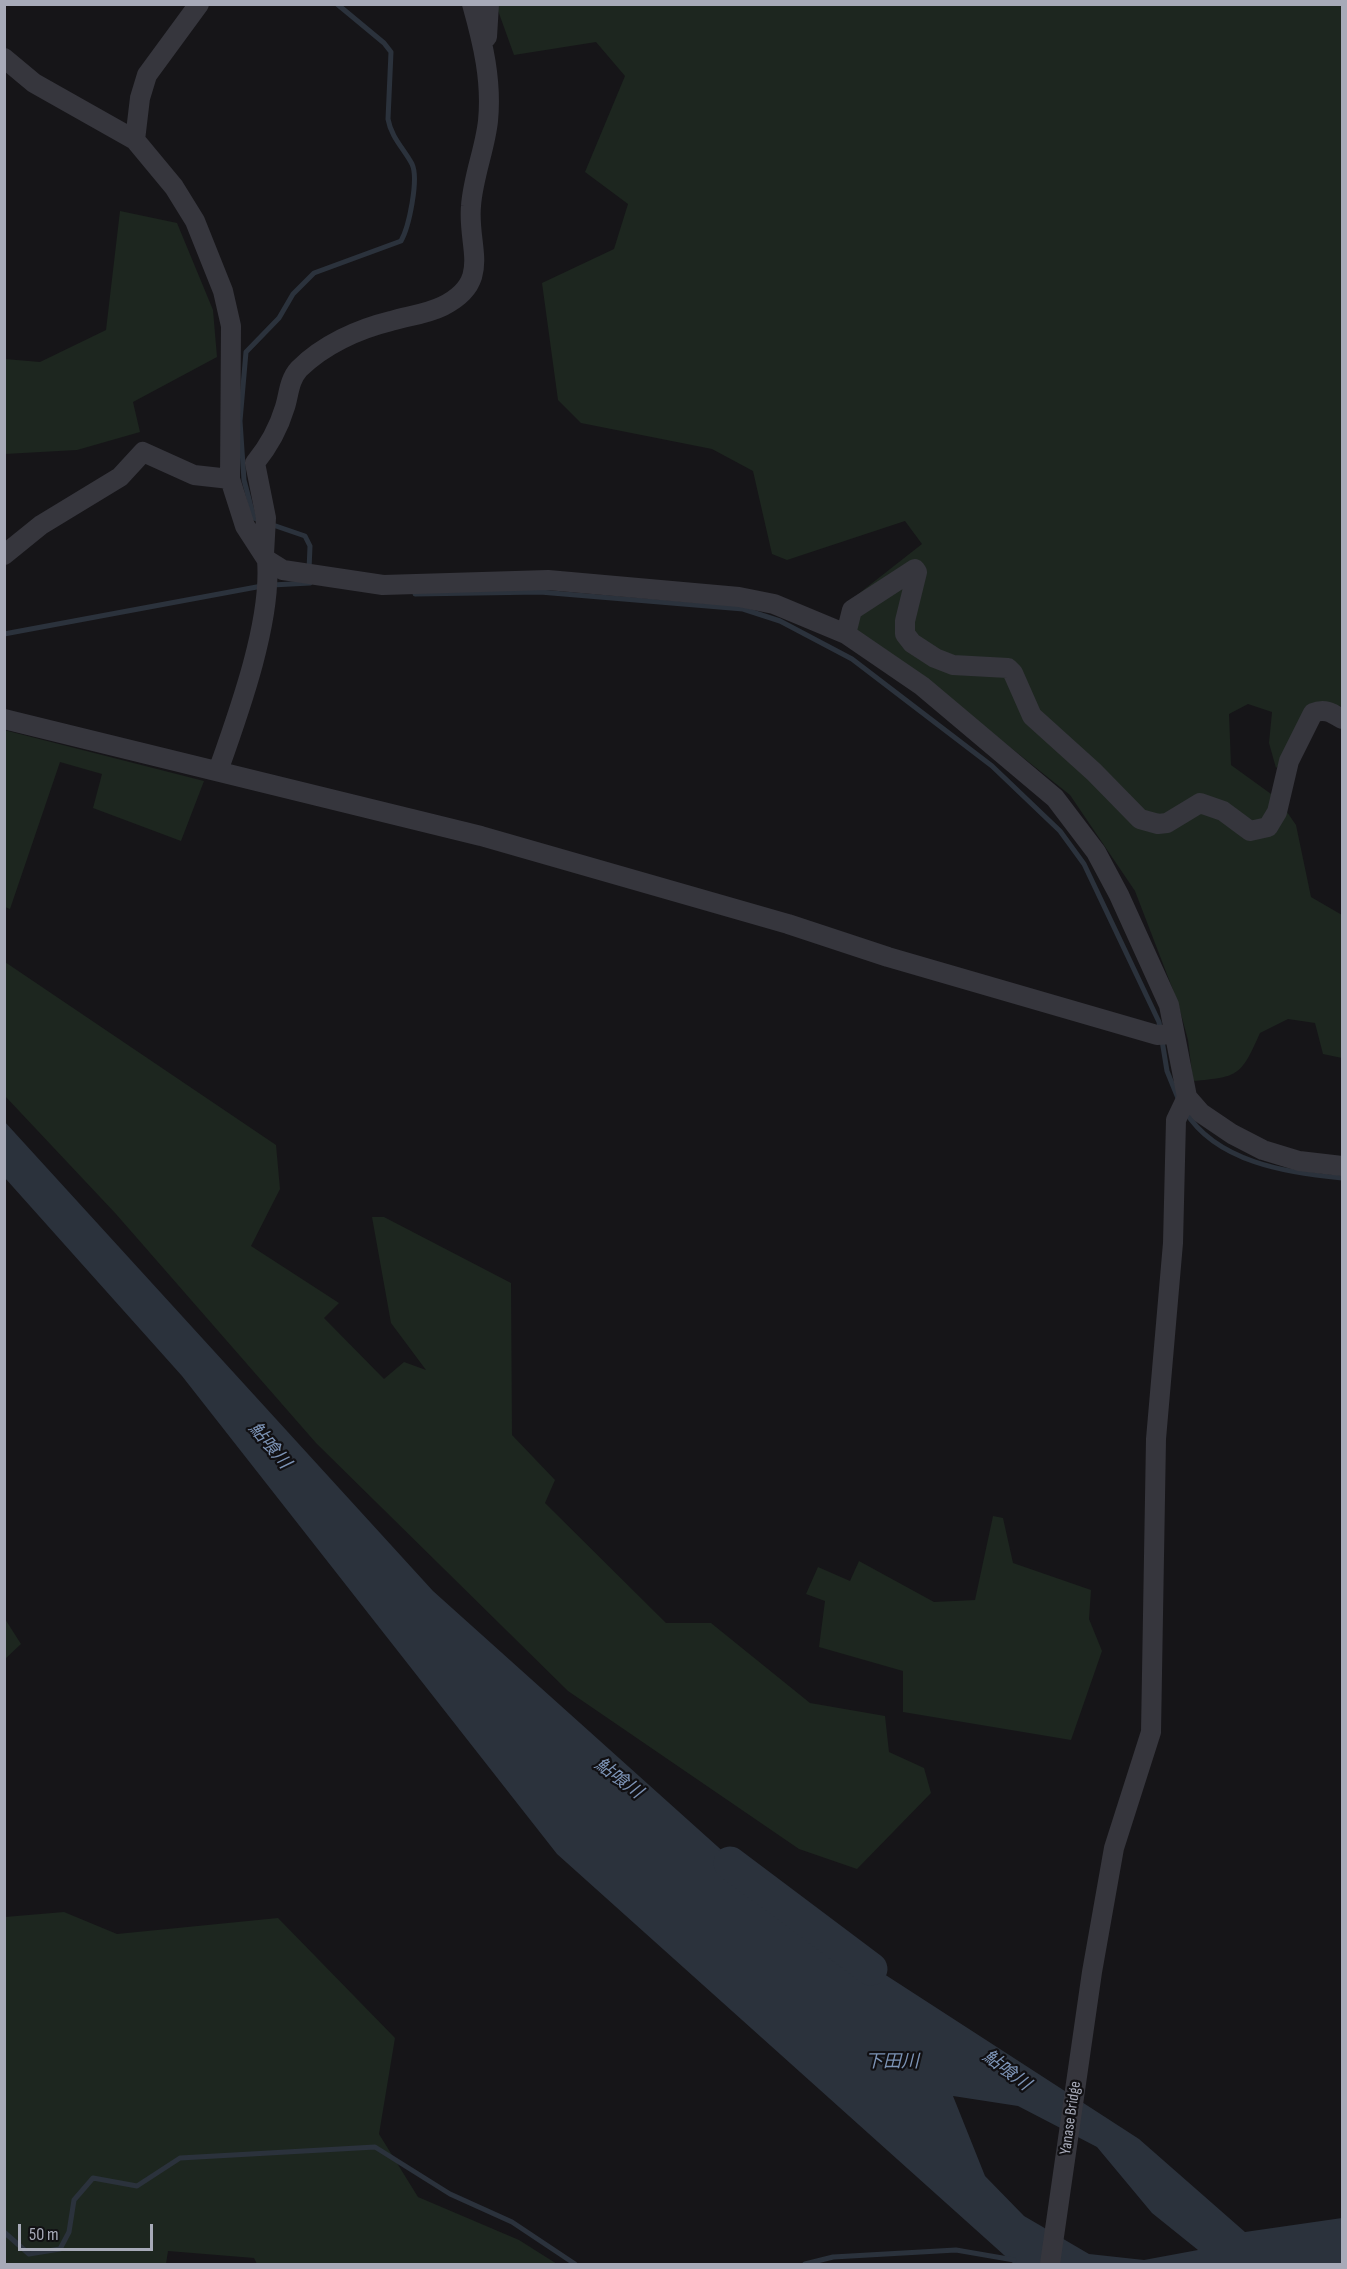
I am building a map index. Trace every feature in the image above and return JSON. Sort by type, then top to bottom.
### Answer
[{"type":"street","points":[[135,140],[140,98],[147,75],[199,4]]},
{"type":"street","points":[[472,4],[486,54]]},
{"type":"street","points":[[218,771],[239,711],[267,571],[265,525],[255,463],[277,429],[290,382],[299,369],[338,341],[362,330],[444,306],[464,291],[471,281],[476,255],[470,207],[488,121],[489,83],[486,54],[489,4]]},
{"type":"street","points":[[4,58],[33,83],[135,140],[174,187],[195,221],[224,291],[231,326],[230,479],[245,526],[267,571]]},
{"type":"street","points":[[4,555],[41,525],[120,477],[143,452],[194,475],[230,479]]},
{"type":"street","points":[[846,634],[852,610],[915,569],[917,572],[905,621],[905,634],[912,643],[935,658],[953,665],[1008,668],[1013,673],[1032,716],[1094,772],[1140,819],[1158,824],[1167,823],[1200,803],[1223,811],[1250,831],[1268,827],[1277,812],[1289,761],[1313,713],[1321,710],[1330,711],[1342,719]]},
{"type":"street","name":"Yanase Bridge","points":[[267,571],[308,573],[383,585],[548,580],[739,597],[774,604],[846,634],[922,686],[1055,798],[1096,852],[1119,895],[1169,1005],[1165,1034],[1183,1103],[1176,1120],[1173,1243],[1156,1438],[1151,1732],[1114,1848],[1092,1972],[1050,2265]]},
{"type":"street","points":[[4,719],[481,836],[788,924],[888,957],[1165,1034]]},
{"type":"street","points":[[1183,1103],[1232,1134],[1263,1150],[1299,1161],[1342,1166]]},
{"type":"shaded area","points":[[496,5],[1342,5],[1342,706],[1311,704],[1305,739],[1276,768],[1269,743],[1272,712],[1248,704],[1229,714],[1231,765],[1278,799],[1296,825],[1311,897],[1342,915],[1342,1058],[1323,1054],[1315,1023],[1288,1019],[1260,1033],[1248,1058],[1237,1071],[1221,1078],[1193,1081],[1188,1040],[1178,1003],[1135,891],[1070,795],[961,708],[853,631],[857,595],[922,544],[905,521],[787,560],[772,554],[753,471],[712,449],[581,423],[558,400],[542,283],[614,249],[628,204],[585,172],[625,76],[596,42],[514,55]]},
{"type":"shaded area","points":[[120,211],[177,223],[213,310],[217,357],[133,402],[140,432],[77,450],[5,454],[5,359],[40,362],[106,330]]},
{"type":"shaded area","points":[[4,730],[204,781],[181,841],[93,808],[102,774],[60,762],[10,909],[5,907]]},
{"type":"shaded area","points":[[5,962],[276,1145],[280,1189],[251,1246],[339,1303],[324,1318],[384,1379],[404,1362],[426,1370],[391,1323],[372,1217],[384,1217],[511,1283],[512,1435],[555,1480],[545,1503],[666,1623],[711,1623],[810,1703],[885,1716],[889,1752],[924,1768],[931,1793],[857,1869],[799,1849],[568,1691],[316,1443],[116,1214],[5,1096]]},
{"type":"shaded area","points":[[993,1516],[1003,1518],[1013,1563],[1091,1590],[1089,1619],[1102,1651],[1071,1740],[903,1712],[903,1671],[819,1647],[825,1601],[806,1594],[818,1567],[850,1581],[859,1561],[934,1602],[975,1600]]},
{"type":"shaded area","points":[[5,1619],[21,1644],[4,1659]]},
{"type":"shaded area","points":[[64,1912],[117,1934],[278,1918],[395,2038],[379,2134],[418,2197],[519,2240],[557,2264],[257,2264],[254,2258],[168,2251],[166,2264],[5,2263],[5,1917]]},
{"type":"water","name":"下田川","points":[[4,1121],[433,1591],[796,1917],[1139,2139],[1245,2232],[1342,2218],[1342,2263],[1014,2264],[557,1854],[182,1376],[5,1178]],"holes":[[[953,2096],[1018,2106],[1097,2147],[1152,2213],[1198,2250],[1144,2260],[1089,2254],[1024,2216],[985,2176]]]},
{"type":"waterway","points":[[261,521],[254,518],[244,480],[240,421],[246,352],[279,318],[293,294],[314,273],[401,241],[412,203],[414,171],[388,119],[391,52],[384,43],[337,4]]},
{"type":"waterway","points":[[270,524],[305,536],[310,546],[309,570]]},
{"type":"waterway","points":[[272,585],[310,583]]},
{"type":"waterway","points":[[4,634],[262,586]]},
{"type":"waterway","points":[[415,594],[540,592],[743,609],[780,621],[852,659],[992,766],[1060,831],[1084,864],[1159,1022],[1167,1071],[1180,1103]]},
{"type":"waterway","points":[[1185,1111],[1198,1128],[1215,1142],[1254,1162],[1299,1173],[1342,1178]]},
{"type":"waterway","name":"鮎喰川","points":[[730,1863],[871,1969]]},
{"type":"waterway","points":[[4,2232],[29,2254],[60,2249],[69,2232],[74,2200],[93,2178],[137,2186],[180,2158],[375,2147],[450,2194],[512,2222],[575,2264]]},
{"type":"waterway","points":[[805,2264],[833,2257],[956,2250],[1014,2260]]}]
